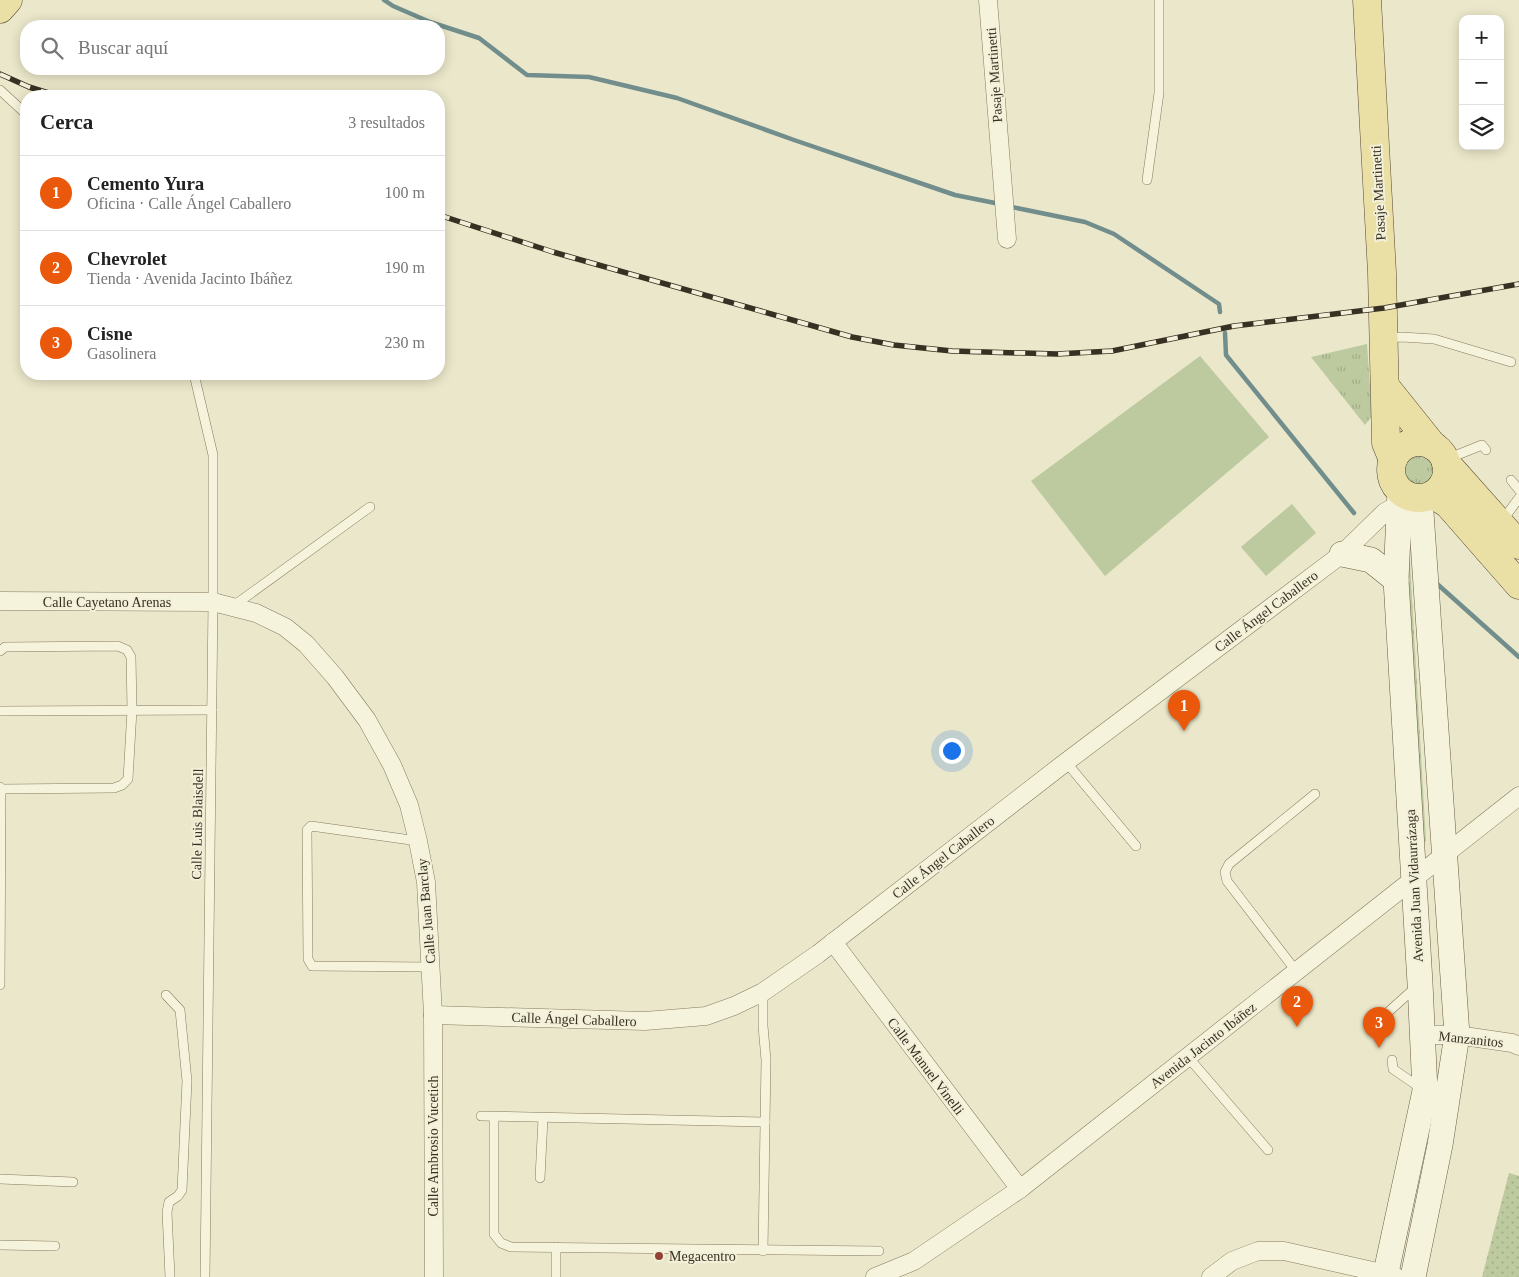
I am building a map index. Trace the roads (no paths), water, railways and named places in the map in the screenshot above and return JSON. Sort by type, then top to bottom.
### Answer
[{"type":"main road","points":[[0,9],[8,0]]},
{"type":"main road","name":"Pasaje Martinetti","points":[[1367,0],[1382,273],[1386,443],[1405,492]]},
{"type":"main road","points":[[1384,386],[1441,456],[1510,531]]},
{"type":"main road","points":[[1405,492],[1444,484],[1447,470],[1441,456],[1424,443],[1406,446],[1398,452],[1405,492],[1439,780],[1457,1035],[1440,1145],[1414,1277]]},
{"type":"main road","points":[[1405,492],[1448,504],[1519,585]]},
{"type":"main road","name":"Avenida Juan Vidaurrázaga","points":[[1390,1276],[1425,1091],[1396,580],[1405,492]]},
{"type":"main road","points":[[1342,554],[1371,560],[1396,580]]},
{"type":"main road","points":[[1408,782],[1439,780]]},
{"type":"street","name":"Pasaje Martinetti","points":[[988,0],[1007,239]]},
{"type":"street","name":"Calle Ángel Caballero","points":[[433,1015],[645,1021],[678,1020],[706,1016],[734,1006],[763,992],[833,942],[1066,762],[1342,554],[1405,492]]},
{"type":"street","name":"Calle Cayetano Arenas","points":[[0,601],[214,602]]},
{"type":"street","name":"Calle Juan Barclay","points":[[214,602],[256,613],[285,627],[306,644],[335,677],[367,720],[392,765],[409,804],[426,882],[433,1015]]},
{"type":"street","name":"Avenida Jacinto Ibáñez","points":[[875,1277],[914,1261],[1020,1189],[1519,796]]},
{"type":"street","name":"Calle Manuel Vinelli","points":[[833,942],[1020,1189]]},
{"type":"street","name":"Calle Ambrosio Vucetich","points":[[433,1015],[434,1277]]},
{"type":"street","name":"Manzanitos","points":[[1422,1035],[1457,1035],[1512,1043],[1519,1046]]},
{"type":"street","points":[[1211,1277],[1232,1261],[1258,1251],[1284,1251],[1390,1276]]},
{"type":"lane","points":[[1146,180],[1159,93],[1159,0]]},
{"type":"lane","points":[[0,90],[20,108]]},
{"type":"lane","points":[[1384,339],[1402,337],[1434,339],[1511,362]]},
{"type":"lane","name":"Calle Luis Blaisdell","points":[[195,380],[213,455],[214,602],[205,1277]]},
{"type":"lane","points":[[1441,456],[1482,445],[1486,450]]},
{"type":"lane","points":[[1511,480],[1519,490]]},
{"type":"lane","points":[[1510,531],[1519,498]]},
{"type":"lane","points":[[232,607],[370,507]]},
{"type":"lane","points":[[0,651],[5,648],[118,646],[127,650],[131,657],[132,710],[128,779],[122,785],[114,788],[1,788],[0,985]]},
{"type":"lane","points":[[0,710],[212,710]]},
{"type":"lane","points":[[1066,762],[1136,846]]},
{"type":"lane","points":[[1296,971],[1227,881],[1226,872],[1229,864],[1315,794]]},
{"type":"lane","points":[[418,841],[311,826],[307,830],[308,959],[312,966],[431,967]]},
{"type":"lane","points":[[1388,1017],[1387,1013],[1420,983]]},
{"type":"lane","points":[[763,992],[766,1060],[763,1251]]},
{"type":"lane","points":[[166,995],[180,1010],[186,1081],[182,1190],[178,1196],[169,1202],[167,1212],[170,1277]]},
{"type":"lane","points":[[1188,1057],[1268,1150]]},
{"type":"lane","points":[[1392,1060],[1393,1069],[1425,1091]]},
{"type":"lane","points":[[481,1116],[765,1122]]},
{"type":"lane","points":[[494,1116],[494,1234],[501,1243],[511,1246],[879,1252]]},
{"type":"lane","points":[[540,1178],[543,1118]]},
{"type":"lane","points":[[0,1179],[73,1182]]},
{"type":"lane","points":[[0,1245],[55,1246]]},
{"type":"lane","points":[[556,1247],[556,1277]]},
{"type":"waterway","points":[[384,0],[425,20]]},
{"type":"waterway","points":[[445,27],[479,38],[527,75],[589,77],[677,98],[955,195],[1000,204]]},
{"type":"waterway","points":[[1007,206],[1085,222],[1114,234],[1219,304],[1220,312]]},
{"type":"waterway","points":[[1225,333],[1226,355],[1354,513]]},
{"type":"waterway","points":[[1435,582],[1519,657]]},
{"type":"railway","points":[[0,74],[39,90]]},
{"type":"railway","points":[[445,217],[553,252],[852,337],[894,345],[952,351],[1057,354],[1112,351],[1234,326],[1384,308],[1519,284]]},
{"type":"place","name":"Cemento Yura","points":[[1184,731]]},
{"type":"place","name":"Chevrolet","points":[[1297,1027]]},
{"type":"place","name":"Cisne","points":[[1379,1048]]},
{"type":"place","name":"Megacentro","points":[[659,1256]]}]
